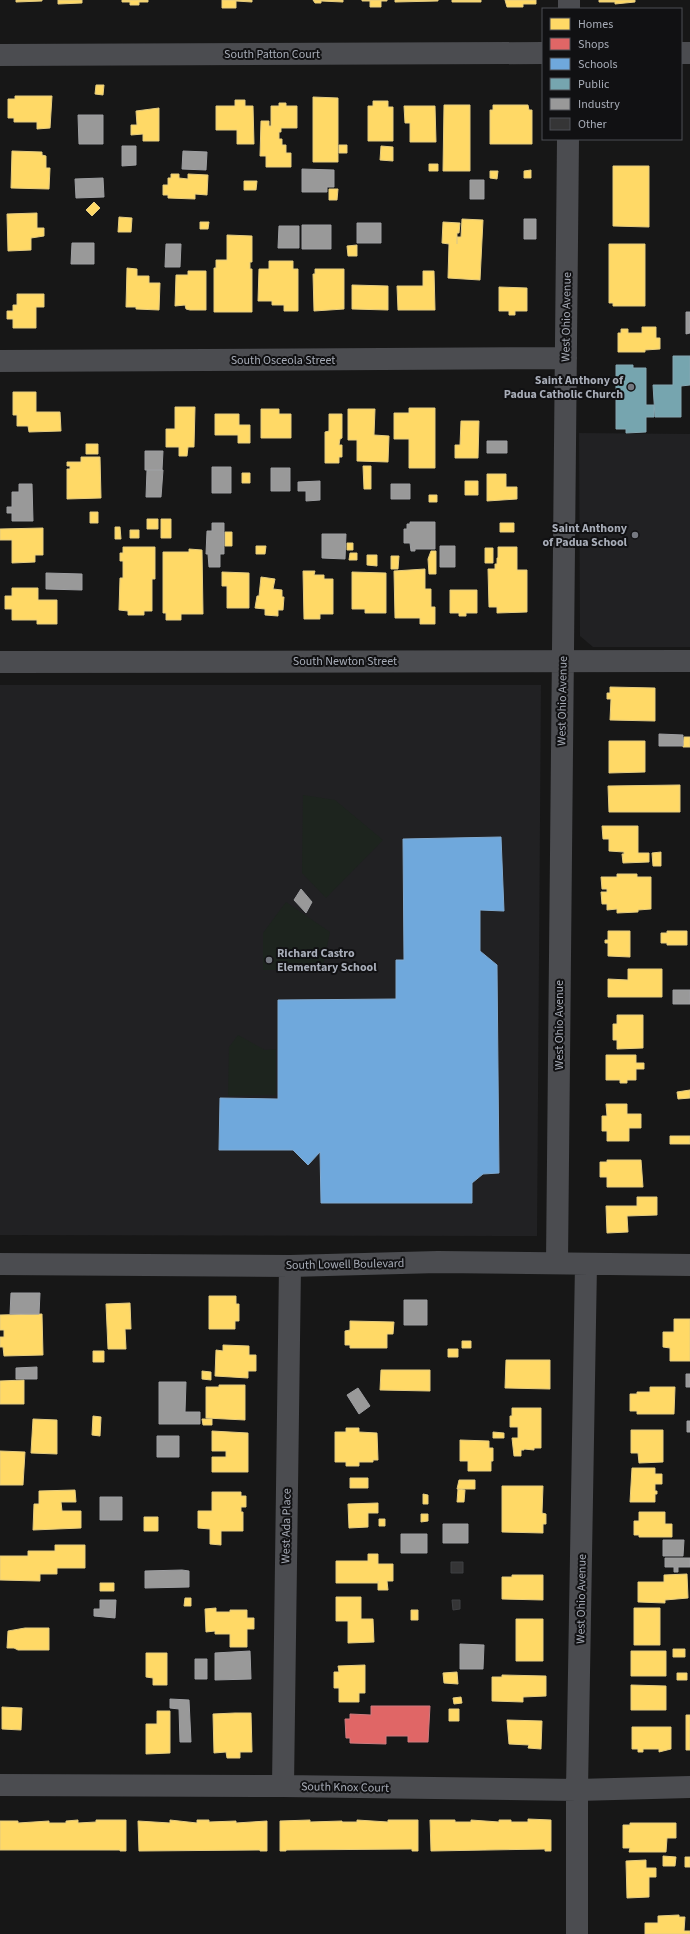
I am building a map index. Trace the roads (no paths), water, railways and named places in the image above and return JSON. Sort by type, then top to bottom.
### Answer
[{"type":"street","name":"South Patton Court","points":[[0,55],[542,53]]},
{"type":"street","name":"West Ohio Avenue","points":[[558,1263],[562,661],[568,140]]},
{"type":"street","name":"South Osceola Street","points":[[0,361],[566,358]]},
{"type":"street","name":"South Newton Street","points":[[0,662],[690,661]]},
{"type":"street","name":"South Lowell Boulevard","points":[[0,1264],[290,1266],[438,1262],[690,1265]]},
{"type":"street","name":"West Ohio Avenue","points":[[577,1934],[577,1790],[586,1264]]},
{"type":"street","name":"West Ada Place","points":[[283,1786],[290,1266]]},
{"type":"street","name":"South Knox Court","points":[[0,1785],[283,1786],[577,1790],[690,1787]]},
{"type":"place","name":"Saint Anthony of Padua Catholic Church","points":[[631,387]]},
{"type":"place","name":"Saint Anthony of Padua School","points":[[635,535]]},
{"type":"place","name":"Richard Castro Elementary School","points":[[269,960]]}]
